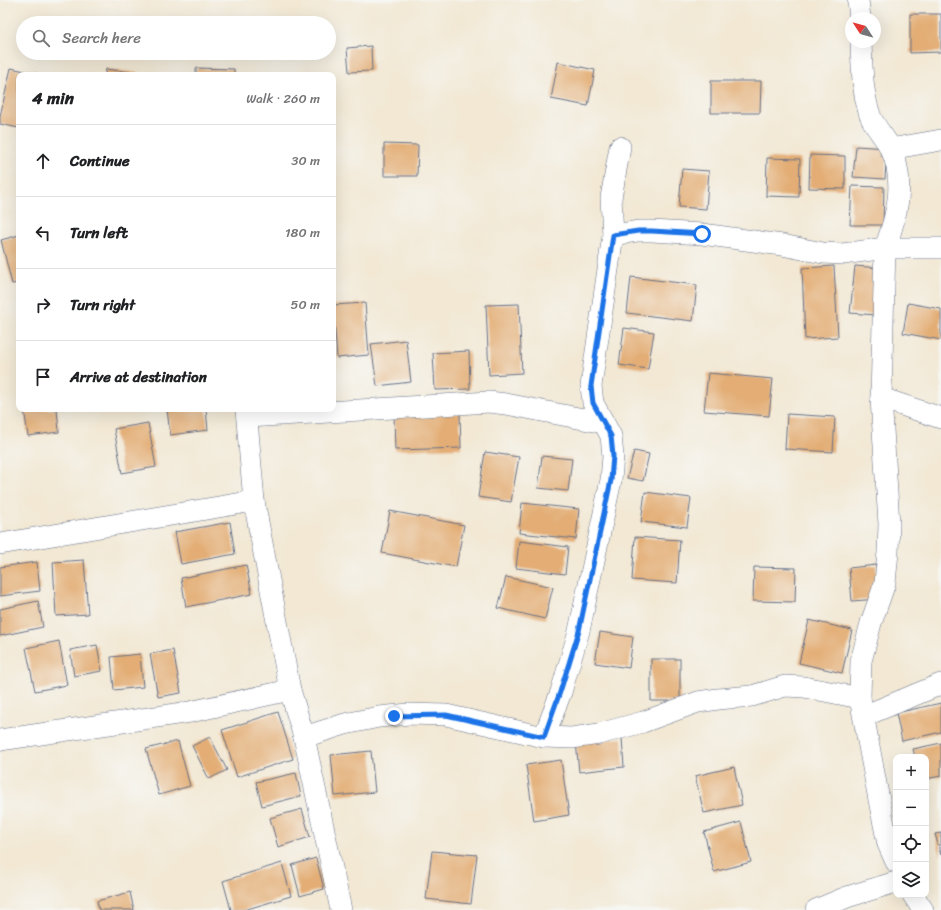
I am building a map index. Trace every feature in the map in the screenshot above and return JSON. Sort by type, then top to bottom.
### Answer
[{"type":"street","points":[[858,0],[859,12]]},
{"type":"street","points":[[861,48],[864,95],[870,117],[890,149],[896,165],[899,193],[893,226],[885,248],[881,398],[889,524],[888,552],[885,583],[871,623],[861,661],[862,707],[881,813],[888,844],[893,855]]},
{"type":"street","points":[[890,149],[941,140]]},
{"type":"street","points":[[544,737],[579,631],[611,480],[613,456],[611,436],[593,403],[591,386],[613,235],[611,198],[620,147]]},
{"type":"street","points":[[613,235],[645,231],[702,234],[782,245],[823,253],[843,254],[885,248],[941,248]]},
{"type":"street","points":[[881,398],[941,418]]},
{"type":"street","points":[[336,409],[489,402],[604,423]]},
{"type":"street","points":[[268,412],[246,413],[254,500],[290,690],[304,737],[341,910]]},
{"type":"street","points":[[0,544],[254,500]]},
{"type":"street","points":[[304,737],[345,724],[379,717],[409,714],[446,715],[544,737],[572,738],[599,734],[643,722],[698,702],[752,696],[785,686],[804,687],[862,707],[941,684]]},
{"type":"street","points":[[0,740],[190,712],[290,690]]},
{"type":"street","points":[[816,910],[847,897],[893,883]]},
{"type":"street","points":[[915,898],[923,910]]},
{"type":"building","points":[[910,14],[941,14],[941,52],[910,53]]},
{"type":"building","points":[[371,46],[372,71],[349,72],[347,48]]},
{"type":"building","points":[[558,62],[595,70],[588,106],[551,99]]},
{"type":"building","points":[[11,68],[30,72],[16,72],[16,127],[0,124],[0,116]]},
{"type":"building","points":[[196,68],[234,69],[234,72],[196,72]]},
{"type":"building","points":[[106,69],[131,72],[106,72]]},
{"type":"building","points":[[711,81],[761,81],[760,113],[711,113]]},
{"type":"building","points":[[384,144],[418,145],[417,176],[384,176]]},
{"type":"building","points":[[856,146],[887,148],[885,179],[853,177]]},
{"type":"building","points":[[810,155],[845,156],[845,189],[809,188]]},
{"type":"building","points":[[767,158],[800,159],[799,197],[766,196]]},
{"type":"building","points":[[682,169],[709,171],[706,209],[679,207]]},
{"type":"building","points":[[852,186],[884,187],[883,225],[850,225]]},
{"type":"building","points":[[16,236],[16,283],[12,284],[1,240]]},
{"type":"building","points":[[834,266],[838,337],[805,339],[802,268]]},
{"type":"building","points":[[855,266],[880,268],[876,315],[850,313]]},
{"type":"building","points":[[631,277],[697,285],[693,321],[627,313]]},
{"type":"building","points":[[365,303],[369,355],[337,358],[336,305]]},
{"type":"building","points":[[908,303],[941,309],[941,340],[903,333]]},
{"type":"building","points":[[519,304],[522,373],[489,375],[486,305]]},
{"type":"building","points":[[624,328],[654,332],[648,369],[619,365]]},
{"type":"building","points":[[406,340],[411,382],[377,386],[371,344]]},
{"type":"building","points":[[469,351],[470,389],[435,390],[433,353]]},
{"type":"building","points":[[708,373],[773,379],[769,416],[704,411]]},
{"type":"building","points":[[24,412],[57,412],[59,432],[28,436]]},
{"type":"building","points":[[167,412],[206,412],[208,430],[170,435]]},
{"type":"building","points":[[460,413],[461,448],[395,450],[394,415]]},
{"type":"building","points":[[787,414],[835,417],[833,452],[785,449]]},
{"type":"building","points":[[148,423],[156,467],[122,473],[114,429]]},
{"type":"building","points":[[634,451],[649,454],[643,481],[627,478]]},
{"type":"building","points":[[485,452],[519,457],[511,502],[478,497]]},
{"type":"building","points":[[542,456],[572,459],[568,491],[538,488]]},
{"type":"building","points":[[645,492],[691,498],[687,527],[641,522]]},
{"type":"building","points":[[522,503],[579,509],[576,539],[519,533]]},
{"type":"building","points":[[390,511],[464,525],[456,567],[382,553]]},
{"type":"building","points":[[230,522],[235,554],[181,564],[175,532]]},
{"type":"building","points":[[635,537],[680,540],[677,583],[632,580]]},
{"type":"building","points":[[519,541],[568,547],[565,574],[516,568]]},
{"type":"building","points":[[84,560],[88,614],[56,616],[53,562]]},
{"type":"building","points":[[37,562],[40,591],[0,596],[0,567]]},
{"type":"building","points":[[246,565],[252,594],[186,607],[181,578]]},
{"type":"building","points":[[876,565],[879,599],[852,601],[849,568]]},
{"type":"building","points":[[754,567],[796,568],[795,602],[753,601]]},
{"type":"building","points":[[506,577],[553,587],[545,619],[498,608]]},
{"type":"building","points":[[38,601],[43,627],[0,636],[0,609]]},
{"type":"building","points":[[809,620],[852,630],[842,673],[799,663]]},
{"type":"building","points":[[600,632],[633,637],[629,668],[595,663]]},
{"type":"building","points":[[59,641],[67,685],[35,691],[26,648]]},
{"type":"building","points":[[97,645],[102,671],[74,676],[70,650]]},
{"type":"building","points":[[173,650],[181,693],[158,697],[150,654]]},
{"type":"building","points":[[140,654],[143,687],[114,690],[111,657]]},
{"type":"building","points":[[651,659],[680,659],[680,701],[651,701]]},
{"type":"building","points":[[941,703],[941,732],[902,741],[896,713]]},
{"type":"building","points":[[278,712],[293,759],[237,777],[222,730]]},
{"type":"building","points":[[210,737],[227,770],[209,779],[192,746]]},
{"type":"building","points":[[622,738],[624,767],[579,772],[576,742]]},
{"type":"building","points":[[178,741],[190,786],[159,795],[146,749]]},
{"type":"building","points":[[941,743],[941,776],[929,778],[929,754],[914,754],[913,749]]},
{"type":"building","points":[[371,751],[375,792],[335,796],[331,755]]},
{"type":"building","points":[[561,760],[569,815],[534,821],[526,765]]},
{"type":"building","points":[[734,767],[742,805],[704,813],[695,776]]},
{"type":"building","points":[[296,773],[301,796],[262,806],[256,782]]},
{"type":"building","points":[[302,809],[310,837],[278,847],[270,818]]},
{"type":"building","points":[[741,822],[751,862],[714,872],[704,832]]},
{"type":"building","points":[[941,833],[941,855],[935,834]]},
{"type":"building","points":[[432,851],[477,855],[471,904],[426,899]]},
{"type":"building","points":[[316,858],[324,889],[300,896],[292,865]]},
{"type":"building","points":[[282,863],[291,896],[244,910],[231,910],[223,881]]},
{"type":"building","points":[[130,892],[134,910],[99,910],[97,901]]},
{"type":"route","points":[[394,716],[409,714],[446,715],[544,737],[579,631],[611,480],[613,456],[611,436],[593,403],[591,386],[613,235],[638,231],[702,234]]}]
